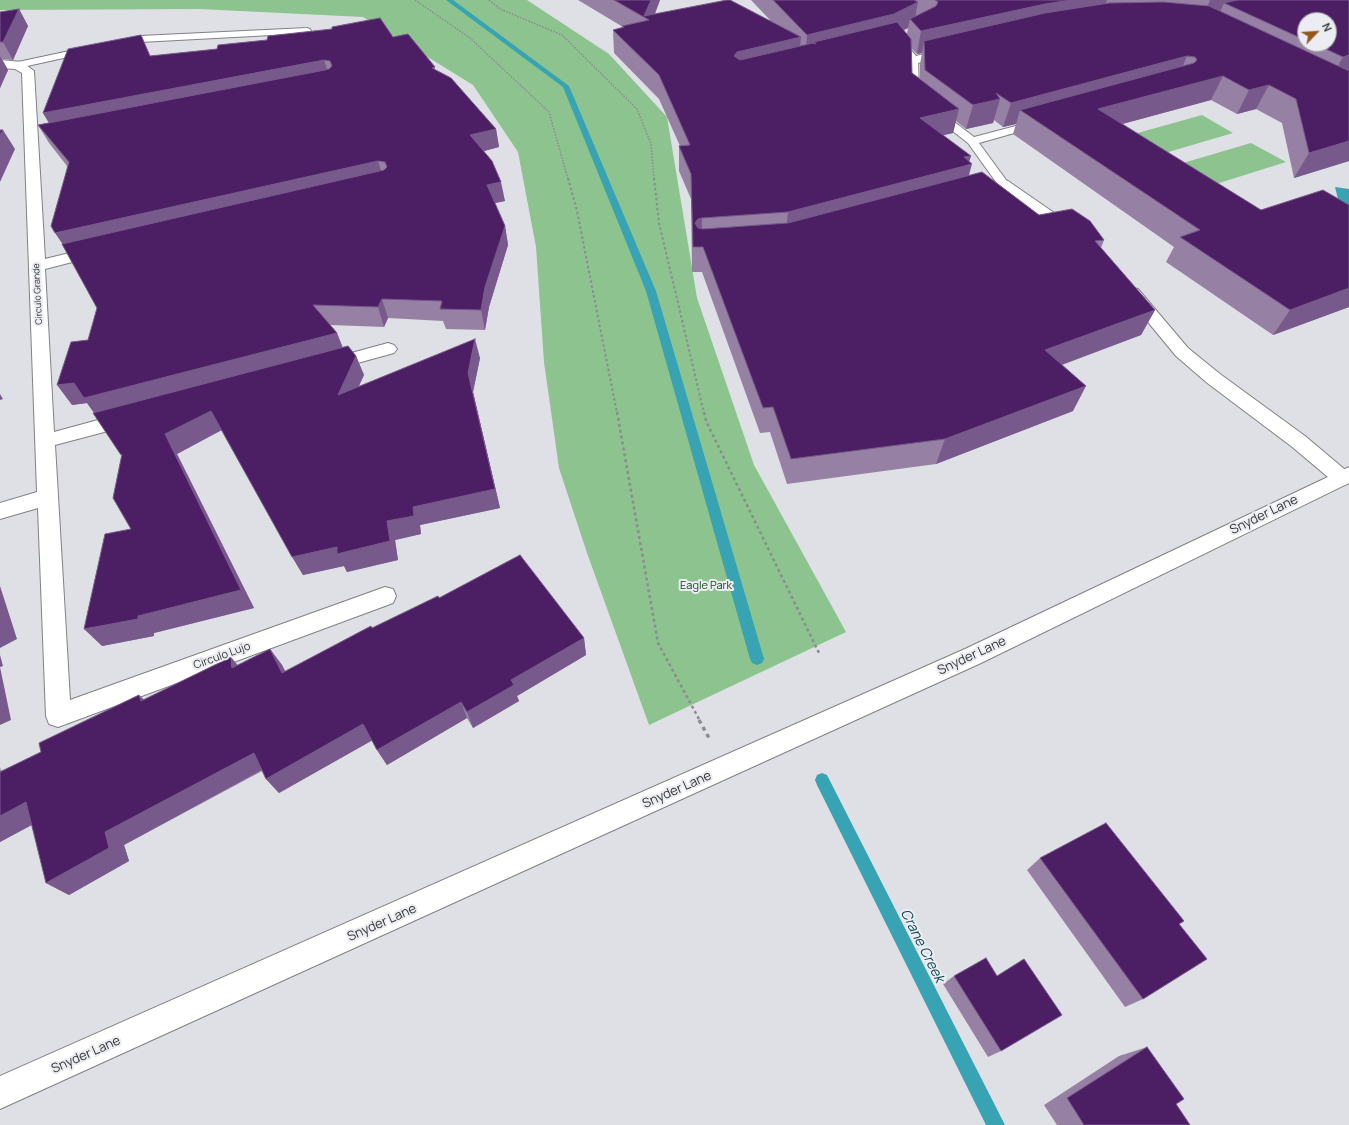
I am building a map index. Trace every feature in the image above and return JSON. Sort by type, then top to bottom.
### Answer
[{"type":"street","points":[[914,31],[892,41],[913,60],[957,50]]},
{"type":"street","points":[[0,64],[18,65]]},
{"type":"street","name":"Circulo Grande","points":[[18,65],[28,70],[39,139],[37,266],[58,716]]},
{"type":"street","points":[[1003,184],[1084,240]]},
{"type":"street","points":[[37,266],[114,248]]},
{"type":"street","points":[[1123,281],[1182,352],[1213,378],[1346,476]]},
{"type":"street","points":[[311,370],[388,349]]},
{"type":"street","points":[[45,441],[144,415]]},
{"type":"street","name":"Snyder Lane","points":[[0,1093],[726,769],[973,656],[1346,476]]},
{"type":"street","points":[[0,511],[48,497]]},
{"type":"street","name":"Circulo Lujo","points":[[58,716],[385,596]]},
{"type":"lane","points":[[110,46],[140,39],[307,31]]},
{"type":"lane","points":[[18,65],[94,49]]},
{"type":"lane","points":[[913,60],[913,95],[972,142],[1003,184],[973,192]]},
{"type":"lane","points":[[972,142],[1046,121]]},
{"type":"path","points":[[415,0],[470,38],[549,112],[578,219],[622,437],[658,643],[726,769]]},
{"type":"path","points":[[489,0],[500,9],[562,35],[637,109],[651,144],[659,223],[706,421],[820,655]]},
{"type":"green space","name":"Eagle Park","points":[[0,0],[527,0],[609,54],[667,117],[697,298],[754,465],[846,632],[649,725],[587,553],[559,468],[544,362],[536,247],[518,152],[473,85],[363,17],[199,9],[0,10]]},
{"type":"green space","points":[[1202,115],[1233,133],[1165,153],[1134,134]]},
{"type":"green space","points":[[1251,143],[1286,162],[1216,184],[1183,163]]},
{"type":"water","points":[[1335,187],[1349,189],[1349,218],[1338,199]]},
{"type":"building","points":[[614,0],[651,0],[644,16],[730,0],[801,37],[737,52],[734,56],[740,60],[813,43],[816,44],[814,42],[897,22],[911,39],[912,73],[959,109],[920,118],[971,156],[964,157],[972,164],[788,212],[702,218],[698,219],[695,223],[698,228],[703,229],[788,223],[982,172],[1039,215],[1072,209],[1090,221],[1104,240],[1095,241],[1155,310],[1045,350],[1086,386],[945,439],[791,459],[773,407],[763,408],[703,247],[693,247],[691,174],[679,146],[690,145],[659,75],[613,30],[624,27],[622,26],[649,20]]},
{"type":"building","points":[[773,0],[914,0],[918,2],[894,14],[807,35]]},
{"type":"building","points":[[935,0],[1072,0],[1045,4],[921,31],[910,19],[936,6],[938,2]]},
{"type":"building","points":[[1238,0],[1349,0],[1349,55],[1343,57],[1332,52],[1337,52],[1337,12],[1297,12],[1297,36],[1224,3]]},
{"type":"building","points":[[1163,2],[1209,6],[1297,47],[1297,52],[1308,52],[1349,71],[1349,141],[1309,153],[1296,99],[1269,85],[1249,90],[1223,76],[1098,109],[1261,210],[1323,190],[1349,205],[1349,288],[1290,310],[1180,237],[1200,230],[1020,110],[1194,63],[1197,60],[1195,57],[1187,56],[1011,103],[996,93],[1000,99],[973,105],[925,70],[924,41],[1045,13],[1109,3]]},
{"type":"building","points":[[19,9],[3,42],[0,42],[0,12]]},
{"type":"building","points":[[380,18],[393,37],[408,34],[435,67],[432,68],[451,78],[496,129],[470,135],[492,161],[501,182],[487,185],[505,226],[485,287],[481,310],[440,309],[442,301],[382,299],[378,307],[313,305],[337,333],[84,398],[74,383],[57,385],[71,342],[88,340],[97,308],[62,244],[384,170],[387,167],[385,162],[378,161],[55,233],[51,226],[69,162],[38,125],[325,70],[332,66],[330,61],[324,60],[43,113],[68,49],[141,35],[150,56],[217,49],[218,45],[267,40],[268,36],[332,29],[332,27]]},
{"type":"building","points":[[475,339],[468,373],[495,489],[413,507],[414,516],[387,521],[390,541],[337,554],[337,547],[292,557],[211,411],[165,434],[241,590],[138,616],[138,619],[84,629],[105,534],[131,529],[113,498],[122,454],[121,455],[93,413],[348,346],[356,356],[338,395]]},
{"type":"building","points":[[520,555],[584,638],[511,680],[514,685],[467,712],[461,702],[377,750],[363,724],[266,779],[254,753],[105,832],[109,848],[46,883],[26,802],[0,816],[0,772],[41,752],[39,743],[139,695],[141,701],[231,657],[232,668],[270,649],[282,673],[371,626],[372,628],[438,596],[439,598]]},
{"type":"building","points":[[1106,823],[1184,921],[1179,924],[1207,959],[1143,999],[1040,858]]},
{"type":"building","points":[[986,958],[997,976],[1024,959],[1062,1015],[1001,1051],[954,976]]},
{"type":"building","points":[[1147,1047],[1184,1099],[1176,1104],[1190,1125],[1084,1125],[1067,1098]]},
{"type":"waterway","points":[[449,0],[566,86],[651,291],[757,659]]},
{"type":"waterway","name":"Crane Creek","points":[[822,780],[996,1125]]}]
